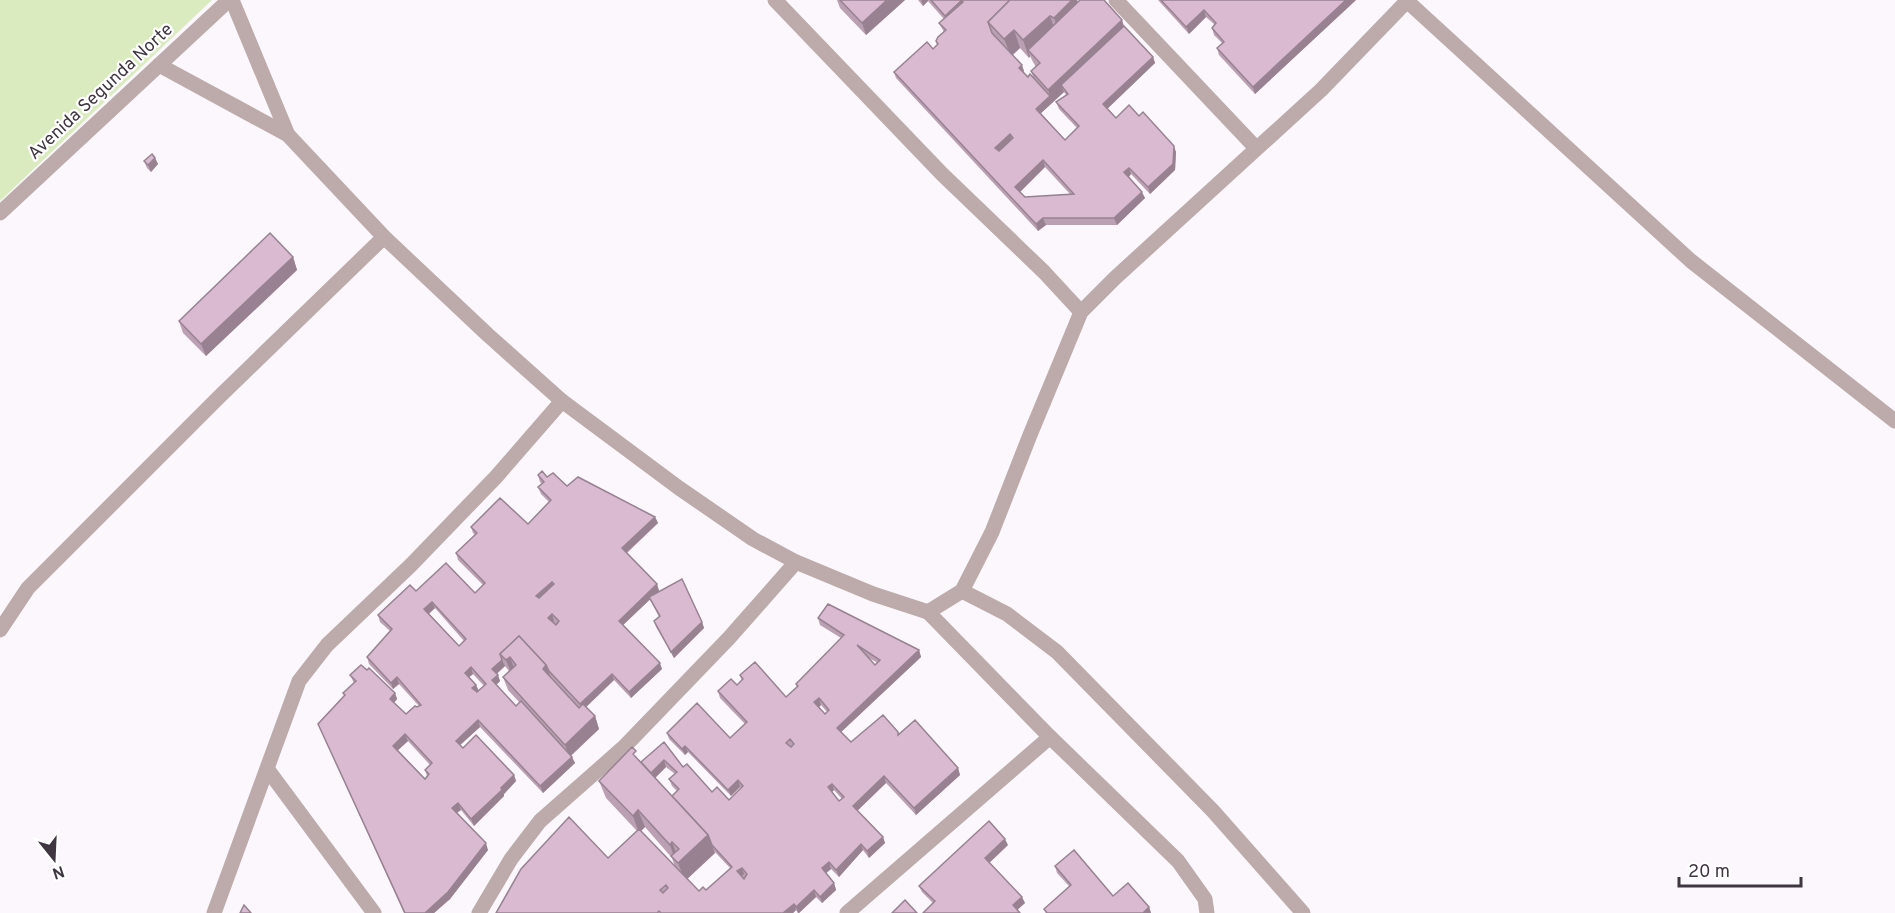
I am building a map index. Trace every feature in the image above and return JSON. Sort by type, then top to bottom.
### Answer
[{"type":"street","name":"Avenida Segunda Norte","points":[[0,213],[231,0]]},
{"type":"street","points":[[231,0],[288,135]]},
{"type":"street","points":[[775,0],[942,174],[1044,272],[1082,312]]},
{"type":"street","points":[[1116,0],[1256,148]]},
{"type":"street","points":[[928,612],[962,591],[992,532],[1082,312],[1115,278],[1321,90],[1408,1],[1691,261],[1895,421]]},
{"type":"street","points":[[159,65],[288,135],[384,237],[562,401],[679,488],[753,539],[796,562],[873,594],[928,612],[1178,861],[1205,899],[1207,913]]},
{"type":"street","points":[[0,630],[28,588],[219,397],[384,237]]},
{"type":"street","points":[[214,913],[299,681],[327,645],[496,477],[562,401]]},
{"type":"street","points":[[479,913],[511,859],[540,821],[624,747],[729,638],[796,562]]},
{"type":"street","points":[[962,591],[1007,614],[1057,652],[1214,811],[1303,913]]},
{"type":"street","points":[[847,913],[1050,736]]},
{"type":"street","points":[[268,770],[374,913]]},
{"type":"green space","points":[[0,0],[212,0],[0,201]]},
{"type":"building","points":[[840,0],[887,0],[862,23]]},
{"type":"building","points":[[931,0],[962,0],[945,16]]},
{"type":"building","points":[[962,0],[1010,0],[988,22],[992,33],[1022,65],[1019,68],[1028,77],[1030,74],[1050,96],[1036,109],[1065,140],[1079,126],[1056,102],[1068,94],[1061,85],[1124,26],[1153,57],[1103,104],[1116,118],[1129,105],[1139,116],[1143,112],[1174,146],[1173,164],[1148,187],[1129,168],[1124,172],[1142,192],[1114,218],[1043,218],[1036,224],[894,72],[927,42],[933,49],[938,44],[936,41],[938,37],[946,30],[939,23],[963,2]],"holes":[[[1010,134],[1013,138],[999,151],[995,148]],[[1043,160],[1074,194],[1025,197],[1015,187]]]},
{"type":"building","points":[[1010,0],[1072,0],[1054,18],[1050,16],[1023,40],[1014,30],[1004,39],[988,22]]},
{"type":"building","points":[[1080,0],[1104,0],[1122,20],[1048,90],[1031,71],[1040,63],[1028,50]]},
{"type":"building","points":[[1161,0],[1346,0],[1253,87],[1217,48],[1224,42],[1212,28],[1216,23],[1204,10],[1186,27]]},
{"type":"building","points":[[152,154],[155,158],[148,165],[144,161]]},
{"type":"building","points":[[270,233],[293,257],[201,344],[179,321]]},
{"type":"building","points":[[542,471],[547,477],[553,473],[567,486],[578,477],[655,517],[622,548],[657,584],[619,621],[660,663],[629,692],[612,674],[580,704],[519,636],[500,654],[502,660],[492,669],[498,675],[492,680],[516,706],[521,701],[572,757],[540,786],[478,720],[456,741],[463,748],[476,735],[514,775],[501,788],[502,790],[471,819],[458,803],[452,808],[486,843],[448,892],[425,913],[405,913],[318,724],[356,681],[350,675],[361,665],[367,670],[369,668],[395,693],[390,699],[406,714],[415,706],[421,705],[397,677],[391,683],[367,657],[392,629],[378,615],[410,585],[416,591],[446,563],[475,593],[485,583],[456,553],[477,533],[471,527],[500,498],[528,524],[551,500],[538,487],[544,482],[538,475]],"holes":[[[552,582],[554,584],[539,598],[536,596]],[[432,602],[466,639],[459,646],[424,609]],[[552,614],[559,621],[556,625],[548,618]],[[471,667],[486,684],[477,692],[472,688],[476,685],[465,673]],[[405,734],[432,763],[425,770],[429,774],[425,779],[393,746]]]},
{"type":"building","points":[[682,579],[702,622],[671,652],[654,621],[660,616],[649,597]]},
{"type":"building","points":[[828,604],[919,650],[837,728],[851,742],[883,715],[898,735],[915,720],[958,768],[914,808],[884,776],[853,806],[883,837],[867,851],[861,844],[836,870],[829,862],[822,868],[834,883],[820,897],[814,890],[796,907],[794,904],[783,913],[661,913],[659,911],[657,913],[496,913],[521,869],[569,817],[608,858],[639,829],[699,891],[703,887],[706,890],[732,867],[712,845],[708,835],[672,796],[679,789],[669,779],[677,772],[664,760],[651,773],[641,762],[664,742],[683,767],[687,764],[712,792],[717,787],[729,800],[743,786],[738,780],[728,790],[685,746],[682,749],[667,733],[697,703],[730,738],[747,722],[718,691],[731,679],[737,685],[743,679],[740,675],[755,662],[786,697],[844,635],[818,618]],"holes":[[[857,645],[880,660],[875,665]],[[819,698],[829,710],[825,714],[814,702]],[[790,739],[794,744],[791,747],[786,743]],[[832,784],[844,797],[839,801],[828,787]],[[742,868],[747,874],[744,879],[737,871]],[[666,885],[668,888],[663,893],[660,890]]]},
{"type":"building","points":[[519,636],[546,665],[543,669],[579,708],[583,704],[595,716],[565,745],[503,677],[516,665],[510,657],[506,660],[500,654]]},
{"type":"building","points":[[632,747],[636,751],[633,754],[708,835],[678,863],[671,856],[679,849],[672,842],[670,845],[638,810],[633,816],[599,781]]},
{"type":"building","points":[[989,821],[1005,839],[985,858],[1022,897],[1013,905],[1020,913],[923,913],[935,901],[919,886]]},
{"type":"building","points":[[1074,850],[1113,896],[1128,883],[1149,907],[1143,913],[1047,913],[1044,909],[1071,885],[1055,866]]},
{"type":"building","points":[[905,900],[917,913],[892,913]]},
{"type":"building","points":[[244,905],[251,913],[240,913]]}]
